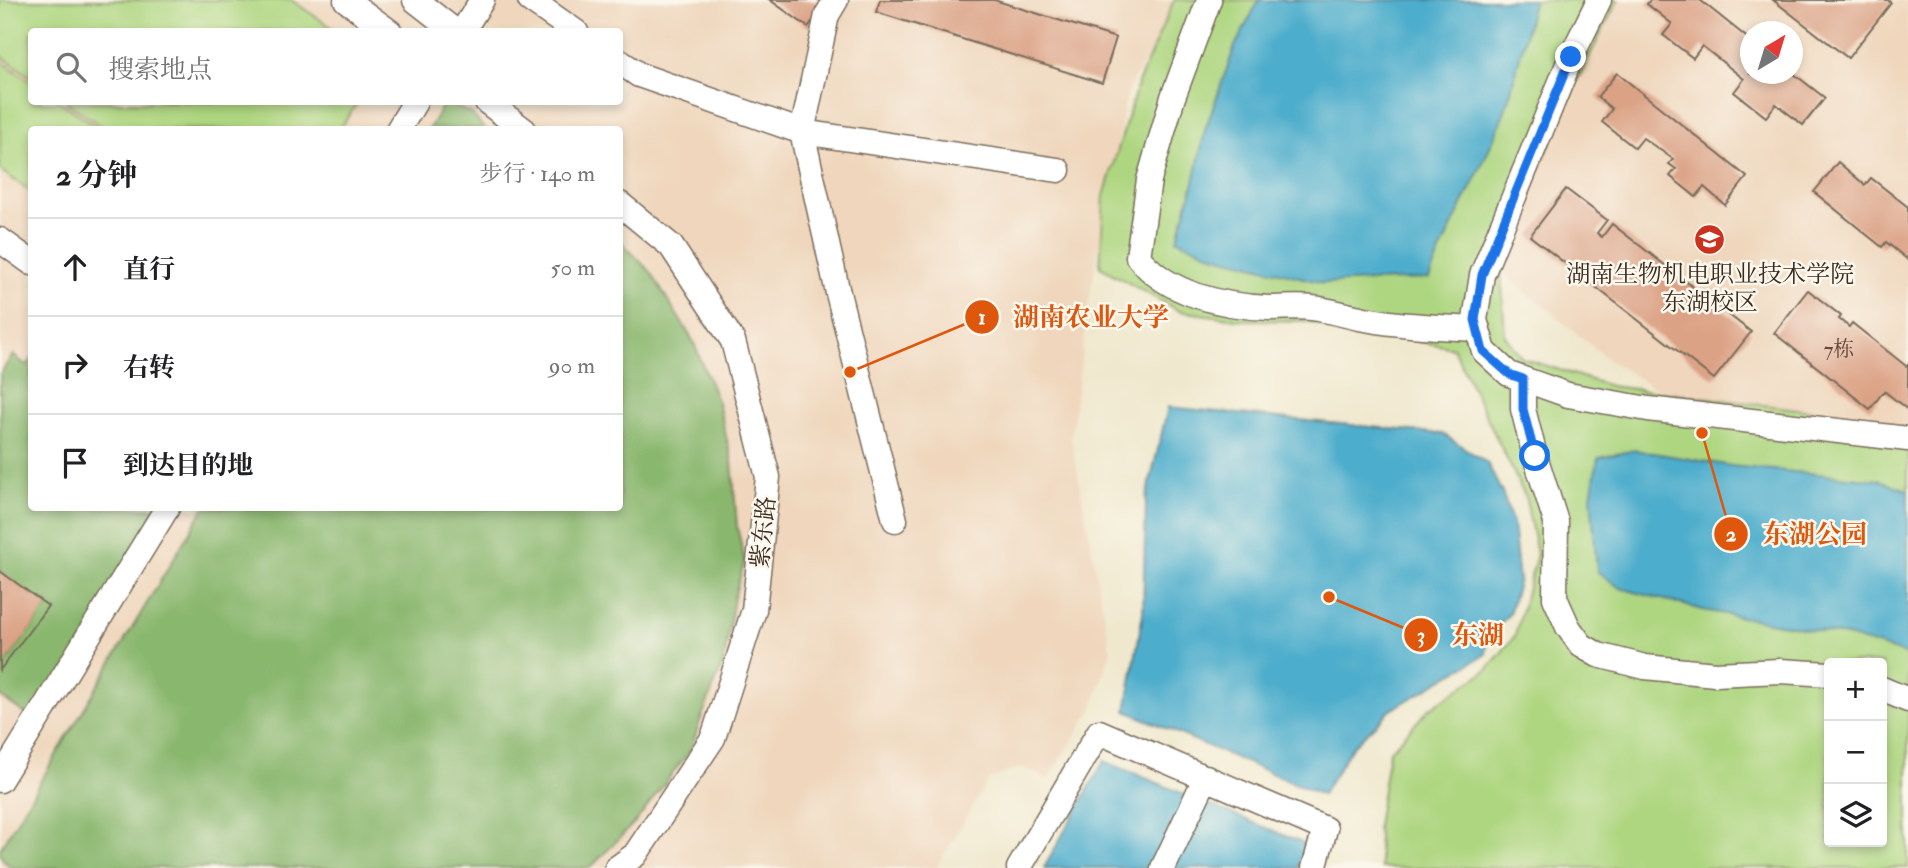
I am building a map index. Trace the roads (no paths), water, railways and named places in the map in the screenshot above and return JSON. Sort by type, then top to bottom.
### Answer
[{"type":"street","points":[[346,0],[384,28]]},
{"type":"street","points":[[415,0],[451,28]]},
{"type":"street","points":[[464,28],[482,0]]},
{"type":"street","points":[[530,0],[570,28]]},
{"type":"street","points":[[836,0],[827,15],[802,132],[838,293],[895,520]]},
{"type":"street","points":[[1209,0],[1173,97],[1149,180],[1138,257],[1150,273],[1221,303],[1269,308],[1312,308],[1365,320],[1419,326],[1478,328]]},
{"type":"street","points":[[1599,0],[1571,57],[1482,275],[1475,320],[1483,351],[1509,374],[1568,396],[1648,410],[1908,439]]},
{"type":"street","points":[[623,64],[639,75],[802,132],[1058,170]]},
{"type":"street","points":[[400,126],[413,105]]},
{"type":"street","points":[[491,105],[519,126]]},
{"type":"street","name":"紫东路","points":[[617,868],[635,855],[713,738],[754,610],[768,477],[733,341],[671,246],[623,206]]},
{"type":"street","points":[[0,240],[28,260]]},
{"type":"street","points":[[1523,379],[1523,409],[1556,522],[1555,598],[1568,627],[1581,645],[1598,656],[1645,667],[1715,674],[1780,671],[1824,674]]},
{"type":"street","points":[[0,780],[165,511]]},
{"type":"street","points":[[1887,690],[1908,700]]},
{"type":"street","points":[[1019,868],[1099,732],[1203,785],[1325,830],[1314,868]]},
{"type":"street","points":[[1163,868],[1203,785]]},
{"type":"water","points":[[1259,0],[1534,0],[1503,116],[1429,279],[1323,283],[1216,256],[1177,240],[1194,182],[1205,130],[1235,46]]},
{"type":"water","points":[[1168,407],[1443,434],[1487,463],[1503,495],[1513,524],[1519,580],[1509,614],[1487,639],[1486,654],[1391,710],[1352,747],[1322,795],[1126,711],[1143,613],[1146,499]]},
{"type":"water","points":[[1635,450],[1732,466],[1880,480],[1908,490],[1908,655],[1851,637],[1703,610],[1620,588],[1597,571],[1591,496],[1598,458]]},
{"type":"water","points":[[1104,761],[1310,846],[1298,868],[1044,868]]},
{"type":"place","name":"湖南生物机电职业技术学院 东湖校区","points":[[1710,240]]},
{"type":"place","name":"湖南农业大学","points":[[850,372]]},
{"type":"place","name":"东湖公园","points":[[1702,433]]},
{"type":"place","name":"东湖","points":[[1329,597]]}]
